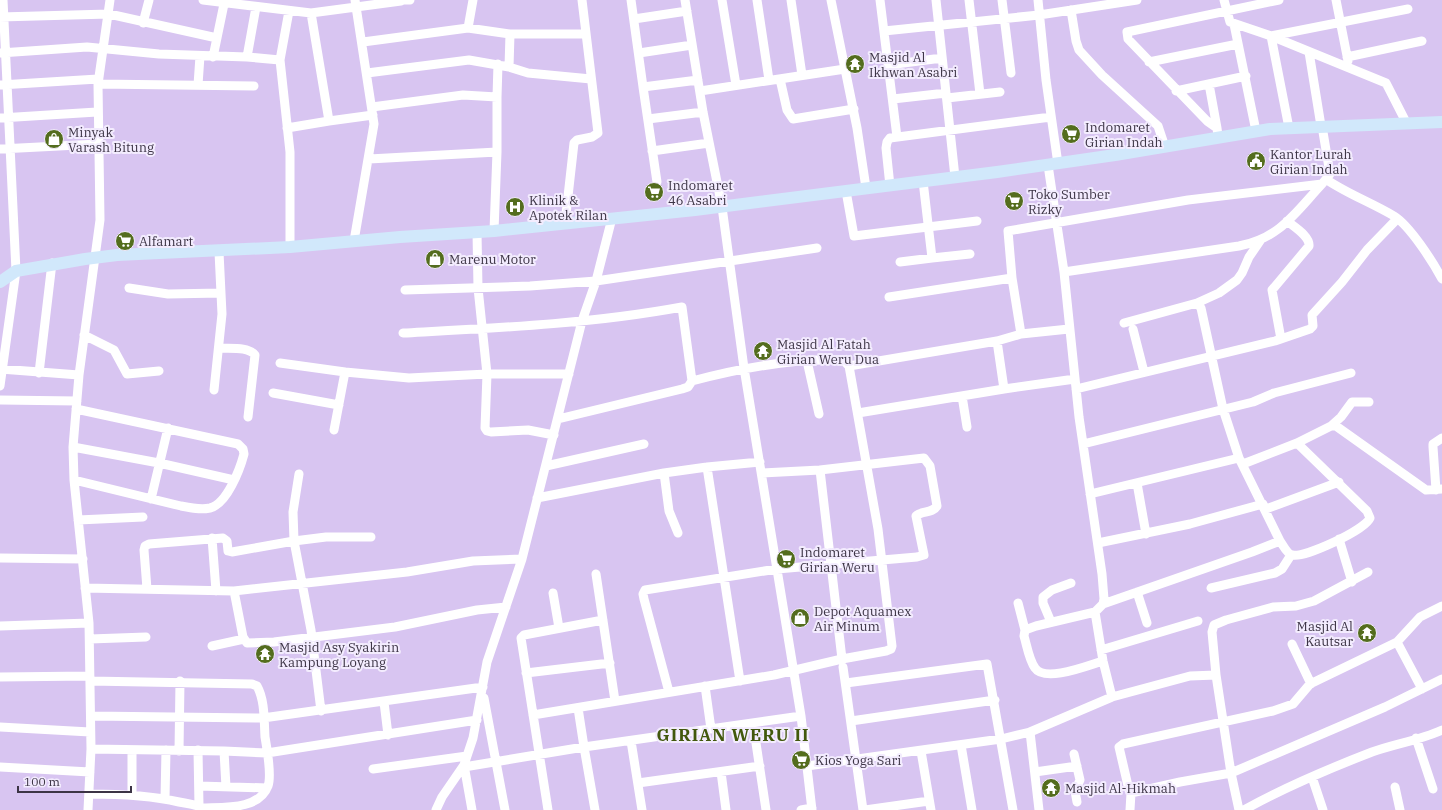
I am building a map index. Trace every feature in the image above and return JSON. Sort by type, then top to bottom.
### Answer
[{"type":"street","points":[[0,386],[16,271],[10,148],[4,118],[2,53],[3,0]]},
{"type":"street","points":[[88,810],[91,749],[90,639],[74,480],[73,447],[79,375],[100,220],[97,112],[98,82],[110,0]]},
{"type":"street","points":[[143,23],[149,0]]},
{"type":"street","points":[[203,0],[224,4],[289,10],[311,14],[356,4],[404,0]]},
{"type":"street","points":[[468,28],[473,0]]},
{"type":"street","points":[[565,223],[574,143],[577,140],[592,137],[598,133],[582,0]]},
{"type":"street","points":[[631,0],[657,182]]},
{"type":"street","points":[[686,0],[703,112],[722,207],[728,262],[744,368],[801,716],[812,809],[801,810]]},
{"type":"street","points":[[722,0],[736,85]]},
{"type":"street","points":[[757,0],[769,80]]},
{"type":"street","points":[[791,0],[802,75]]},
{"type":"street","points":[[831,0],[854,109],[866,188]]},
{"type":"street","points":[[880,0],[897,137]]},
{"type":"street","points":[[936,0],[955,177]]},
{"type":"street","points":[[969,0],[980,94]]},
{"type":"street","points":[[1002,0],[1011,73]]},
{"type":"street","points":[[1038,0],[1051,117],[1057,222],[1064,272],[1075,384],[1102,574],[1103,604]]},
{"type":"street","points":[[1072,0],[1076,41],[1079,50],[1102,75],[1158,126],[1165,147]]},
{"type":"street","points":[[884,31],[1039,15],[1072,10],[1104,2],[1137,0]]},
{"type":"street","points":[[1224,0],[1230,22],[1271,36],[1386,83],[1408,124]]},
{"type":"street","points":[[1218,132],[1176,91],[1128,39],[1127,32],[1279,0]]},
{"type":"street","points":[[1336,0],[1349,68]]},
{"type":"street","points":[[213,57],[224,4]]},
{"type":"street","points":[[354,241],[372,136],[372,110],[363,42],[356,4]]},
{"type":"street","points":[[246,57],[256,7]]},
{"type":"street","points":[[1271,36],[1408,9]]},
{"type":"street","points":[[289,10],[280,60],[290,170],[290,247]]},
{"type":"street","points":[[634,19],[687,11]]},
{"type":"street","points":[[2,17],[109,14],[143,23],[217,38]]},
{"type":"street","points":[[311,14],[329,121]]},
{"type":"street","points":[[1234,24],[1246,76],[1256,131]]},
{"type":"street","points":[[363,42],[468,28],[510,34],[586,34]]},
{"type":"street","points":[[509,67],[510,34]]},
{"type":"street","points":[[1271,36],[1289,128]]},
{"type":"street","points":[[1347,57],[1422,41]]},
{"type":"street","points":[[1149,62],[1238,44]]},
{"type":"street","points":[[639,53],[692,45]]},
{"type":"street","points":[[2,53],[78,48],[280,60]]},
{"type":"street","points":[[1064,272],[1239,246],[1260,241],[1276,232],[1330,174],[1309,52]]},
{"type":"street","points":[[198,85],[200,56]]},
{"type":"street","points":[[888,65],[942,58]]},
{"type":"street","points":[[367,73],[458,61],[478,60],[528,73],[591,79]]},
{"type":"street","points":[[494,231],[498,64]]},
{"type":"street","points":[[700,91],[845,69]]},
{"type":"street","points":[[1176,91],[1246,76]]},
{"type":"street","points":[[780,79],[787,110],[793,119],[854,109]]},
{"type":"street","points":[[643,87],[698,80]]},
{"type":"street","points":[[4,85],[98,82],[254,86]]},
{"type":"street","points":[[1209,84],[1218,132]]},
{"type":"street","points":[[892,99],[1000,92]]},
{"type":"street","points":[[287,128],[329,121],[372,110],[463,95],[497,97]]},
{"type":"street","points":[[4,118],[97,112]]},
{"type":"street","points":[[648,119],[703,112]]},
{"type":"street","points":[[890,186],[887,142],[890,138],[1051,117]]},
{"type":"street","points":[[0,282],[16,271],[52,263],[96,258],[219,252],[494,231],[722,207],[1053,164],[1165,147],[1218,132],[1322,126],[1442,122]]},
{"type":"street","points":[[652,151],[709,143]]},
{"type":"street","points":[[0,148],[98,144]]},
{"type":"street","points":[[369,159],[497,152]]},
{"type":"street","points":[[922,182],[932,258]]},
{"type":"street","points":[[1021,334],[1012,278],[1008,231],[1188,200],[1324,182],[1398,219],[1424,250],[1442,279]]},
{"type":"street","points":[[846,190],[854,236],[977,221]]},
{"type":"street","points":[[437,809],[445,792],[456,780],[464,766],[467,756],[477,720],[490,651],[522,559],[582,321],[596,281],[612,218]]},
{"type":"street","points":[[858,414],[1004,388],[1075,384],[1144,372],[1281,339],[1311,328],[1312,315],[1342,282],[1367,250],[1398,219]]},
{"type":"street","points":[[1281,339],[1272,290],[1309,246],[1306,237],[1287,221]]},
{"type":"street","points":[[477,232],[478,288],[487,374],[484,425],[487,431],[528,430],[554,435]]},
{"type":"street","points":[[1124,323],[1197,303],[1219,293],[1237,280],[1249,257],[1260,241]]},
{"type":"street","points":[[405,290],[478,288],[596,281],[817,248]]},
{"type":"street","points":[[214,390],[222,314],[219,252]]},
{"type":"street","points":[[900,262],[970,254]]},
{"type":"street","points":[[39,372],[52,263]]},
{"type":"street","points":[[889,297],[1012,278]]},
{"type":"street","points":[[129,288],[168,294],[221,293]]},
{"type":"street","points":[[1197,303],[1202,311],[1223,409],[1241,461],[1280,541],[1291,555]]},
{"type":"street","points":[[403,333],[482,329],[582,321],[644,314],[682,307],[692,380],[688,387],[682,390],[558,419]]},
{"type":"street","points":[[848,366],[997,340],[1021,334],[1069,329]]},
{"type":"street","points":[[1133,329],[1144,372]]},
{"type":"street","points":[[84,335],[114,350],[127,374],[159,371]]},
{"type":"street","points":[[997,340],[1004,388]]},
{"type":"street","points":[[218,348],[252,351],[255,354],[248,417]]},
{"type":"street","points":[[533,715],[740,681],[793,670],[842,663],[891,649],[892,646],[882,559],[867,464],[848,366],[843,360],[807,362],[744,368],[692,380]]},
{"type":"street","points":[[807,362],[819,414]]},
{"type":"street","points":[[280,363],[345,372],[409,378],[487,374],[569,374]]},
{"type":"street","points":[[2,369],[79,375]]},
{"type":"street","points":[[334,430],[345,372]]},
{"type":"street","points":[[1083,444],[1223,409],[1351,373]]},
{"type":"street","points":[[273,393],[339,404]]},
{"type":"street","points":[[962,396],[967,427]]},
{"type":"street","points":[[0,400],[76,405],[240,446],[244,454],[234,480],[223,499],[217,505],[210,508],[198,509],[74,480]]},
{"type":"street","points":[[1090,494],[1241,461],[1297,443],[1331,426],[1341,417],[1352,402],[1369,402]]},
{"type":"street","points":[[1331,426],[1339,428],[1426,490],[1439,490],[1432,447],[1433,444],[1442,438]]},
{"type":"street","points":[[151,499],[168,428]]},
{"type":"street","points":[[1211,588],[1275,573],[1282,569],[1291,555],[1313,550],[1339,538],[1364,526],[1370,518],[1367,511],[1339,482],[1297,443]]},
{"type":"street","points":[[546,466],[644,444]]},
{"type":"street","points":[[73,447],[159,462],[234,480]]},
{"type":"street","points":[[669,692],[643,594],[645,590],[777,569],[923,556],[916,516],[919,513],[933,511],[936,509],[937,504],[930,466],[924,458],[820,470],[762,473]]},
{"type":"street","points":[[537,498],[664,473],[760,462]]},
{"type":"street","points":[[707,467],[726,577],[740,681]]},
{"type":"street","points":[[820,470],[842,663],[864,810],[930,805],[920,751]]},
{"type":"street","points":[[664,473],[669,511],[678,533]]},
{"type":"street","points":[[299,474],[292,512],[294,541],[312,637],[321,711]]},
{"type":"street","points":[[1098,542],[1146,534],[1264,507],[1339,482]]},
{"type":"street","points":[[1137,483],[1146,534]]},
{"type":"street","points":[[78,520],[143,517]]},
{"type":"street","points":[[147,589],[145,546],[153,543],[226,538],[228,551],[232,552],[326,537],[371,537]]},
{"type":"street","points":[[212,538],[216,591]]},
{"type":"street","points":[[1339,538],[1352,582]]},
{"type":"street","points":[[1025,630],[1051,622],[1095,612],[1103,604],[1280,541]]},
{"type":"street","points":[[0,558],[82,559]]},
{"type":"street","points":[[85,588],[234,591],[303,585],[407,572],[474,561],[522,559]]},
{"type":"street","points":[[1239,810],[1216,675],[1212,632],[1214,625],[1273,607],[1296,606],[1314,601],[1352,582],[1368,572]]},
{"type":"street","points":[[596,574],[615,701]]},
{"type":"street","points":[[1051,622],[1043,603],[1043,597],[1048,592],[1071,583]]},
{"type":"street","points":[[234,591],[244,639],[247,643],[254,644],[401,626],[477,610],[506,607]]},
{"type":"street","points":[[1137,592],[1147,623]]},
{"type":"street","points":[[553,593],[559,628]]},
{"type":"street","points":[[1018,603],[1025,630],[1024,636],[1028,652],[1035,668],[1039,672],[1057,674],[1103,661]]},
{"type":"street","points":[[1130,810],[1131,793],[1119,747],[1121,745],[1283,708],[1293,704],[1311,684],[1397,642],[1420,617],[1442,606]]},
{"type":"street","points":[[1095,612],[1103,661],[1112,697]]},
{"type":"street","points":[[548,810],[526,673],[522,636],[603,620]]},
{"type":"street","points":[[1101,650],[1198,621]]},
{"type":"street","points":[[0,626],[89,623]]},
{"type":"street","points":[[90,639],[146,637]]},
{"type":"street","points":[[212,646],[244,639]]},
{"type":"street","points":[[1397,642],[1422,689]]},
{"type":"street","points":[[1292,644],[1311,684]]},
{"type":"street","points":[[526,673],[610,663]]},
{"type":"street","points":[[846,683],[984,663],[988,665],[1013,810]]},
{"type":"street","points":[[807,766],[1001,739],[1030,732],[1112,697],[1190,676],[1216,675]]},
{"type":"street","points":[[0,677],[90,678],[252,684],[257,686],[260,690],[269,780],[267,788],[263,794],[249,804],[202,808],[165,799],[132,794],[89,794]]},
{"type":"street","points":[[1131,793],[1180,782],[1232,773],[1442,679]]},
{"type":"street","points":[[179,751],[180,682]]},
{"type":"street","points":[[705,686],[711,729]]},
{"type":"street","points":[[91,716],[263,718],[483,690]]},
{"type":"street","points":[[483,690],[505,810]]},
{"type":"street","points":[[851,721],[994,700]]},
{"type":"street","points":[[384,702],[388,735]]},
{"type":"street","points":[[578,708],[595,810]]},
{"type":"street","points":[[464,766],[496,763],[584,747],[801,716]]},
{"type":"street","points":[[91,749],[132,751],[198,750],[267,753],[477,720]]},
{"type":"street","points":[[754,723],[766,810]]},
{"type":"street","points":[[0,727],[90,732]]},
{"type":"street","points":[[1244,810],[1265,798],[1372,752],[1442,730]]},
{"type":"street","points":[[1030,732],[1039,810]]},
{"type":"street","points":[[1416,738],[1433,789]]},
{"type":"street","points":[[631,741],[642,810]]},
{"type":"street","points":[[961,745],[972,810]]},
{"type":"street","points":[[165,799],[166,750]]},
{"type":"street","points":[[198,750],[199,786],[202,808]]},
{"type":"street","points":[[132,751],[132,794]]},
{"type":"street","points":[[224,751],[226,786]]},
{"type":"street","points":[[1074,754],[1080,780],[1075,791],[1077,802]]},
{"type":"street","points":[[373,769],[467,756]]},
{"type":"street","points":[[464,766],[472,810]]},
{"type":"street","points":[[638,783],[760,766]]},
{"type":"street","points":[[1035,772],[1077,766]]},
{"type":"street","points":[[0,767],[90,772]]},
{"type":"street","points":[[720,772],[724,810]]},
{"type":"street","points":[[1312,777],[1323,810]]},
{"type":"street","points":[[199,786],[267,788]]},
{"type":"street","points":[[1395,786],[1400,810]]},
{"type":"place","name":"Masjid Al Ikhwan Asabri","points":[[855,64]]},
{"type":"place","name":"Indomaret Girian Indah","points":[[1071,134]]},
{"type":"place","name":"Minyak Varash Bitung","points":[[54,139]]},
{"type":"place","name":"Kantor Lurah Girian Indah","points":[[1256,161]]},
{"type":"place","name":"Indomaret 46 Asabri","points":[[654,192]]},
{"type":"place","name":"Toko Sumber Rizky","points":[[1014,201]]},
{"type":"place","name":"Klinik & Apotek Rilan","points":[[515,207]]},
{"type":"place","name":"Alfamart","points":[[125,241]]},
{"type":"place","name":"Marenu Motor","points":[[435,259]]},
{"type":"place","name":"Masjid Al Fatah Girian Weru Dua","points":[[763,351]]},
{"type":"place","name":"Indomaret Girian Weru","points":[[786,559]]},
{"type":"place","name":"Depot Aquamex Air Minum","points":[[800,618]]},
{"type":"place","name":"Masjid Al Kautsar","points":[[1367,633]]},
{"type":"place","name":"Masjid Asy Syakirin Kampung Loyang","points":[[265,654]]},
{"type":"place","name":"Kios Yoga Sari","points":[[801,760]]},
{"type":"place","name":"Masjid Al-Hikmah","points":[[1051,788]]},
{"type":"district","name":"GIRIAN WERU II","points":[[733,735]]}]
